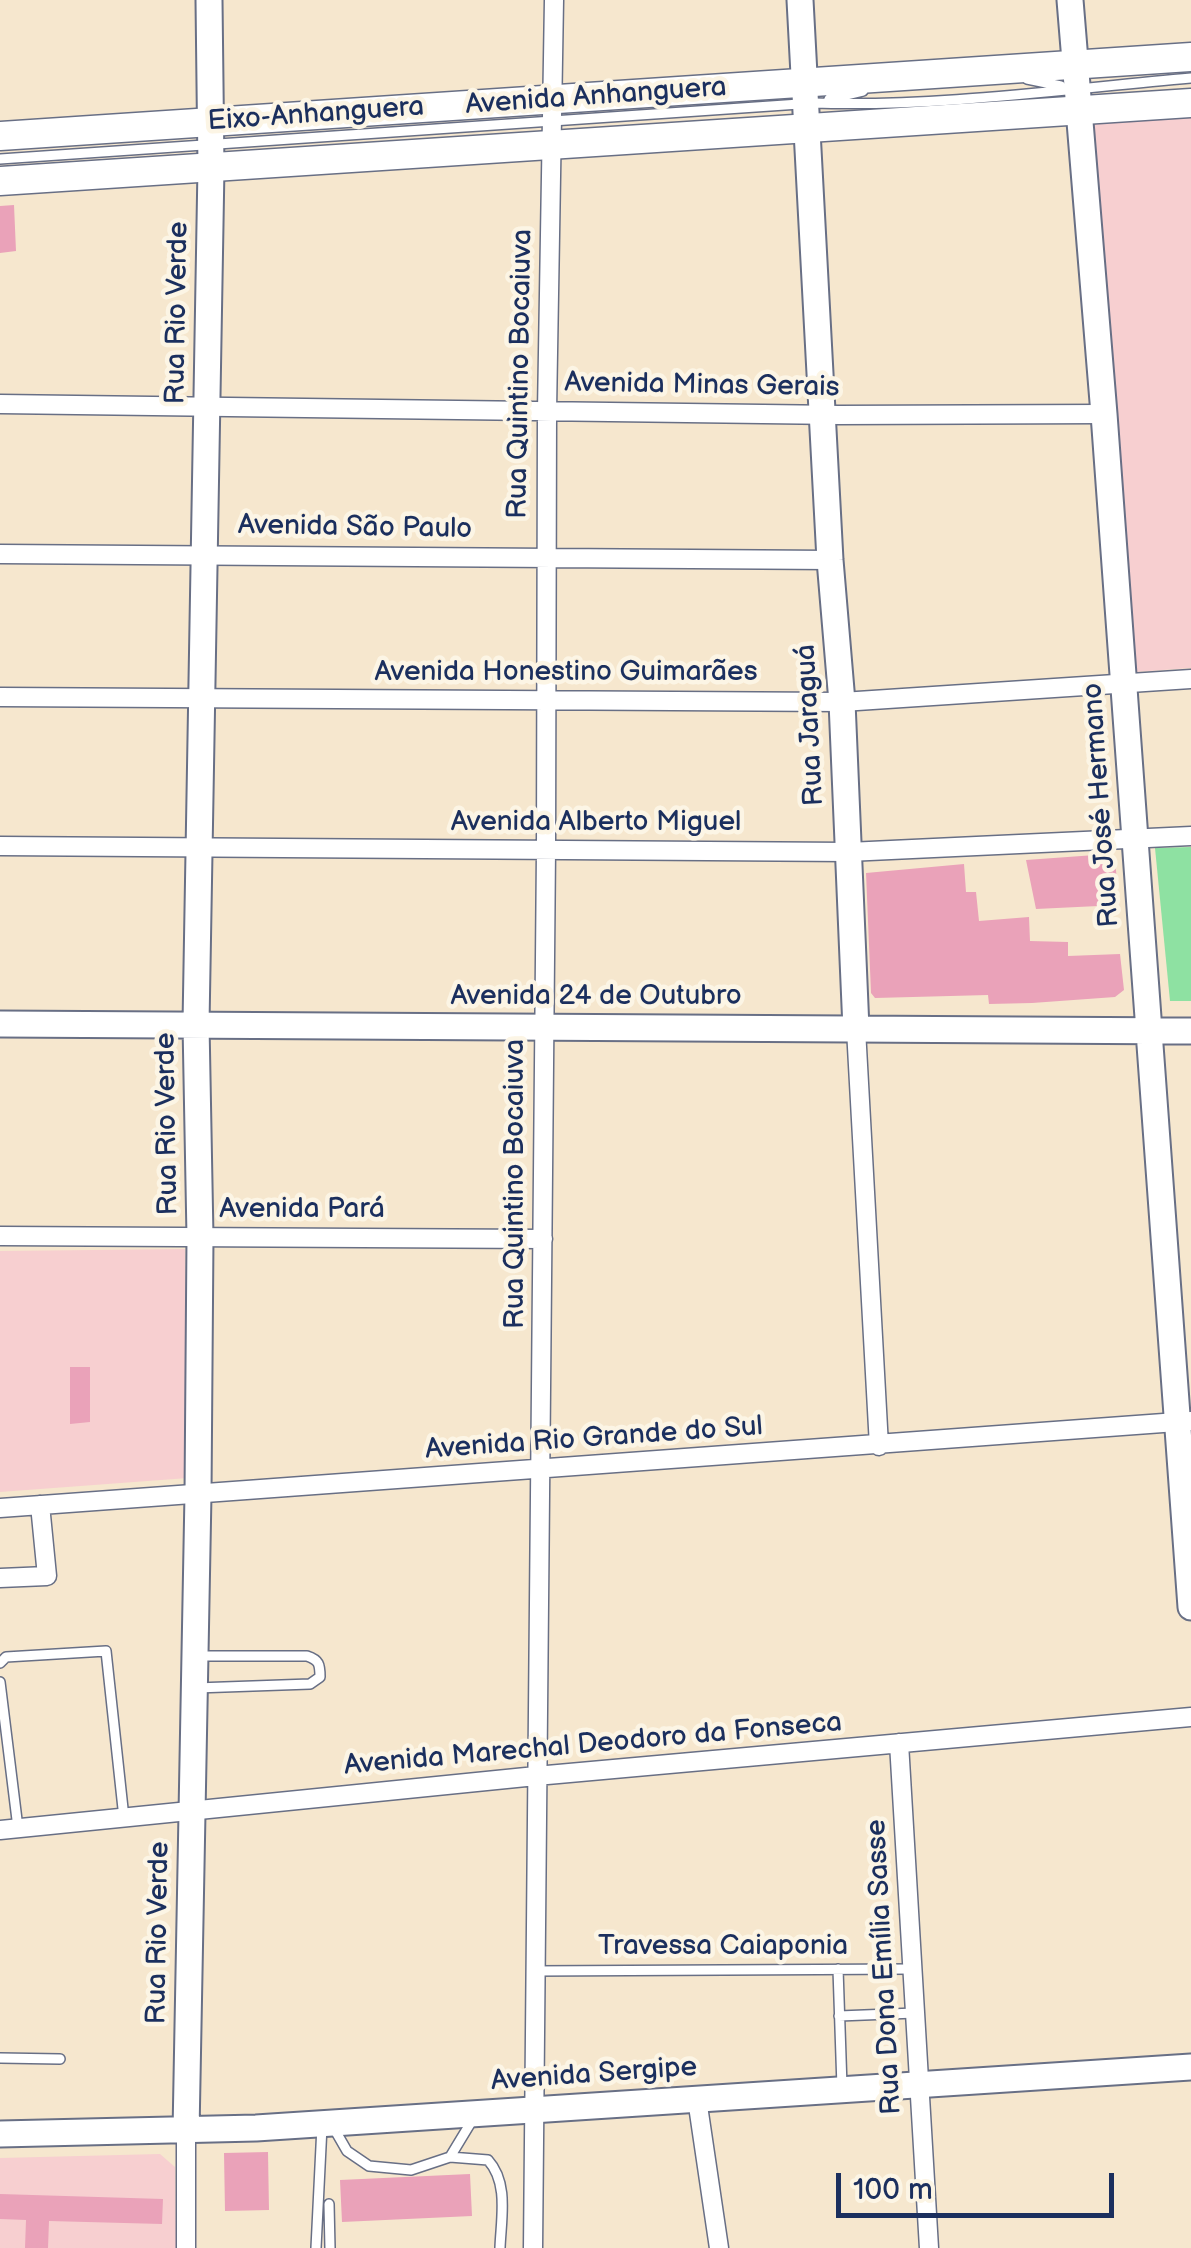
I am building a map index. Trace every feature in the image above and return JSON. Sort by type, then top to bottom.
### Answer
[{"type":"main road","name":"Avenida Anhanguera","points":[[0,182],[210,145],[1075,87],[1191,57]]},
{"type":"main road","name":"Avenida Anhanguera","points":[[0,136],[210,145],[1075,87],[1191,103]]},
{"type":"street","name":"Rua Rio Verde","points":[[186,2248],[198,1494],[200,1236],[196,1024],[209,0]]},
{"type":"street","name":"Rua Quintino Bocaiuva","points":[[533,2248],[547,411],[554,0]]},
{"type":"street","name":"Rua Jaraguá","points":[[800,0],[830,560],[842,702],[878,1446]]},
{"type":"street","name":"Rua José Hermano","points":[[1070,0],[1149,1030],[1184,1422],[1191,1607]]},
{"type":"street","name":"Avenida Minas Gerais","points":[[0,404],[823,415],[1104,414]]},
{"type":"street","name":"Avenida São Paulo","points":[[0,554],[830,560]]},
{"type":"street","name":"Avenida Honestino Guimarães","points":[[0,697],[842,702],[1191,679]]},
{"type":"street","name":"Avenida Alberto Miguel","points":[[0,846],[848,852],[1191,836]]},
{"type":"street","name":"Avenida 24 de Outubro","points":[[0,1024],[1191,1030]]},
{"type":"street","name":"Avenida Pará","points":[[0,1236],[543,1238]]},
{"type":"street","name":"Avenida Rio Grande do Sul","points":[[0,1508],[1184,1422]]},
{"type":"street","points":[[0,1578],[47,1576],[40,1505]]},
{"type":"street","name":"Avenida Marechal Deodoro da Fonseca","points":[[9,1829],[536,1776],[1191,1717]]},
{"type":"street","name":"Rua Dona Emília Sasse","points":[[899,1743],[928,2248]]},
{"type":"street","name":"Avenida Sergipe","points":[[0,2134],[186,2132],[1191,2067]]},
{"type":"street","points":[[697,2099],[719,2248]]},
{"type":"lane","points":[[1075,87],[1191,78]]},
{"type":"lane","name":"Eixo-Anhanguera","points":[[0,159],[210,145]]},
{"type":"lane","points":[[0,1663],[6,1658],[106,1651],[124,1818]]},
{"type":"lane","points":[[194,1656],[308,1656],[320,1665],[320,1676],[310,1684],[194,1688]]},
{"type":"lane","points":[[0,1682],[9,1829]]},
{"type":"lane","name":"Travessa Caiaponia","points":[[535,1970],[912,1968]]},
{"type":"lane","points":[[838,1969],[842,2089]]},
{"type":"lane","points":[[839,2016],[915,2013]]},
{"type":"lane","points":[[0,2058],[60,2059]]},
{"type":"lane","points":[[450,2156],[471,2126],[475,2113]]},
{"type":"lane","points":[[326,2122],[347,2150],[369,2166],[411,2170],[450,2156],[488,2160],[498,2171],[502,2184],[500,2248]]},
{"type":"lane","points":[[316,2248],[326,2122]]},
{"type":"lane","points":[[329,2204],[330,2248]]},
{"type":"shaded area","points":[[1191,117],[1191,668],[1135,672],[1091,124]]},
{"type":"shaded area","points":[[185,1249],[188,1478],[0,1492],[0,1251]]},
{"type":"shaded area","points":[[160,2154],[175,2167],[176,2248],[0,2248],[0,2158]]},
{"type":"green space","points":[[1191,847],[1191,1001],[1170,1001],[1155,848]]},
{"type":"building","points":[[14,205],[16,251],[0,253],[0,206]]},
{"type":"building","points":[[1109,854],[1115,859],[1119,905],[1036,909],[1026,860]]},
{"type":"building","points":[[964,864],[966,892],[976,892],[979,921],[1029,917],[1030,941],[1068,942],[1068,956],[1120,954],[1124,990],[1115,997],[1032,1003],[989,1004],[988,995],[875,998],[871,993],[866,873]]},
{"type":"building","points":[[70,1367],[90,1367],[90,1422],[70,1424]]},
{"type":"building","points":[[268,2152],[269,2210],[225,2211],[224,2153]]},
{"type":"building","points":[[470,2174],[472,2216],[342,2222],[340,2180]]},
{"type":"building","points":[[0,2194],[163,2199],[162,2224],[49,2221],[48,2248],[25,2248],[26,2220],[0,2219]]}]
